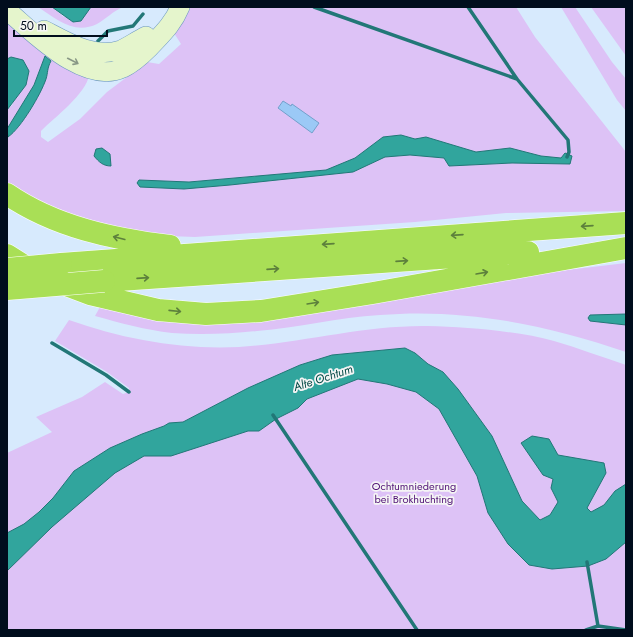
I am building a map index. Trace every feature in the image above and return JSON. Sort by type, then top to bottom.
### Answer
[{"type":"highway","points":[[7,194],[50,218],[88,231],[133,242],[175,246],[255,249]]},
{"type":"highway","points":[[7,269],[255,249],[626,223]]},
{"type":"highway","points":[[7,255],[38,274],[90,294],[158,310],[206,314],[261,311],[321,302],[626,247]]},
{"type":"highway","points":[[7,289],[104,281],[626,247]]},
{"type":"street","points":[[106,72],[126,56],[172,7]]},
{"type":"street","points":[[8,11],[62,55],[88,69],[106,72],[123,69],[143,54],[174,22],[180,7]]},
{"type":"street","points":[[8,11],[71,45],[93,52],[121,50],[146,36]]},
{"type":"green space","points":[[38,7],[52,7],[64,17],[89,11],[91,7],[123,7],[97,24],[81,28],[73,27],[59,21]]},
{"type":"green space","points":[[190,7],[516,7],[535,37],[626,152],[626,211],[506,213],[415,222],[195,237],[142,235],[66,215],[7,184],[7,135],[9,137],[51,61],[46,56],[34,85],[7,129],[7,110],[13,104],[11,57],[7,59],[7,19],[89,75],[87,82],[76,97],[41,131],[41,137],[48,142],[80,119],[107,92],[147,62],[159,64],[181,44],[174,33]],"holes":[[[401,135],[415,139],[426,137],[476,152],[510,148],[541,156],[561,158],[570,164],[512,163],[449,166],[444,158],[410,155],[385,157],[353,172],[230,185],[158,188],[140,180],[189,182],[326,170],[355,158],[383,137]]]},
{"type":"green space","points":[[561,7],[575,7],[612,62],[626,79],[626,111],[617,100]]},
{"type":"green space","points":[[591,7],[626,7],[626,56]]},
{"type":"green space","points":[[626,263],[626,352],[596,342],[535,327],[505,321],[443,314],[412,313],[364,316],[272,330],[203,334],[162,332],[95,316],[100,307],[154,319]]},
{"type":"green space","name":"Ochtumniederung bei Brokhuchting","points":[[69,320],[131,338],[196,347],[239,347],[263,345],[380,328],[428,326],[492,330],[540,338],[554,341],[626,365],[626,630],[7,630],[7,453],[52,432],[36,417],[82,397],[105,382],[123,394],[129,392],[129,388],[107,372],[55,341]],"holes":[[[405,348],[415,353],[74,471],[110,448],[169,423],[183,422],[248,388],[300,365],[332,355]]]},
{"type":"water","points":[[52,7],[91,7],[81,21],[73,22]]},
{"type":"water","points":[[45,56],[51,61],[47,77],[35,102],[24,119],[8,137],[7,129],[34,85]]},
{"type":"water","points":[[11,57],[23,60],[29,71],[26,85],[7,110],[7,59]]},
{"type":"water","points":[[401,135],[415,139],[426,137],[476,152],[510,148],[541,156],[561,158],[565,153],[572,156],[570,164],[512,163],[449,166],[444,158],[410,155],[385,157],[353,172],[230,185],[184,189],[140,187],[137,183],[139,180],[189,182],[326,170],[355,158],[383,137]]},
{"type":"water","points":[[102,148],[110,154],[111,166],[101,163],[94,156],[96,149]]},
{"type":"water","points":[[626,314],[626,325],[590,321],[588,318],[590,315]]},
{"type":"water","name":"Alte Ochtum","points":[[405,348],[415,353],[428,364],[443,372],[458,389],[492,436],[522,501],[540,520],[550,515],[558,502],[551,488],[553,479],[543,475],[521,443],[532,436],[549,439],[558,455],[604,463],[606,473],[587,508],[591,512],[604,505],[615,491],[626,484],[626,542],[606,559],[588,566],[552,569],[529,565],[508,544],[488,513],[477,476],[439,409],[416,392],[387,384],[358,379],[307,399],[298,408],[276,419],[259,431],[248,431],[171,456],[144,456],[115,473],[52,527],[7,571],[7,533],[24,524],[39,512],[53,498],[74,471],[110,448],[169,423],[183,422],[248,388],[300,365],[332,355]]},
{"type":"building","points":[[283,101],[291,106],[292,104],[319,123],[312,133],[278,108]]},
{"type":"waterway","points":[[314,7],[517,79],[568,140],[569,152],[567,157]]},
{"type":"waterway","points":[[468,7],[517,79]]},
{"type":"waterway","points":[[98,41],[108,31],[133,26],[143,14]]},
{"type":"waterway","points":[[52,343],[106,375],[129,392]]},
{"type":"waterway","points":[[273,415],[417,630]]},
{"type":"waterway","points":[[587,562],[598,626]]},
{"type":"waterway","points":[[586,630],[598,626],[626,630]]}]
